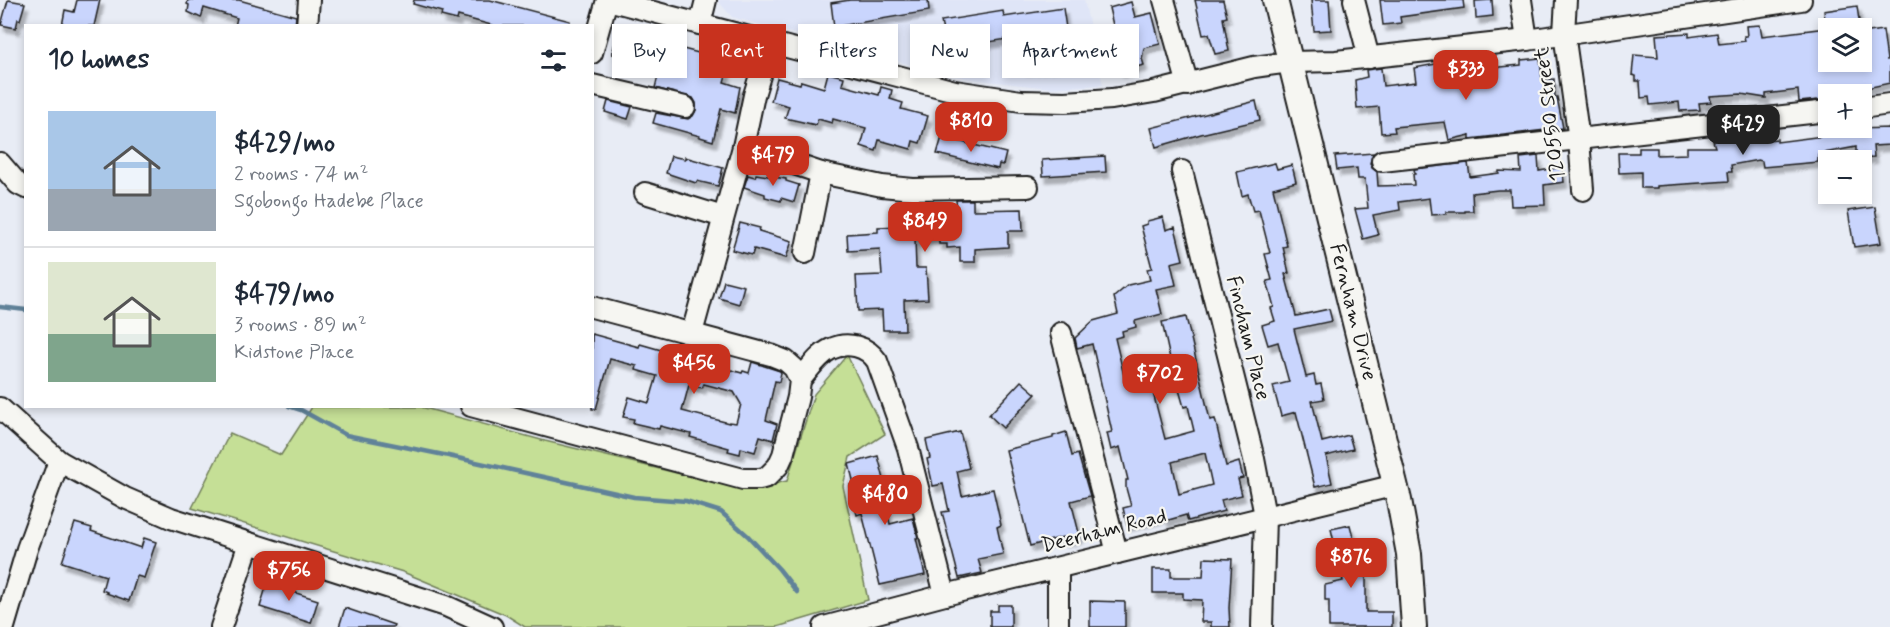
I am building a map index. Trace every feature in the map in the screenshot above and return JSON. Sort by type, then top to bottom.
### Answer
[{"type":"street","points":[[307,24],[309,0]]},
{"type":"street","points":[[594,46],[608,0],[700,24],[705,0]]},
{"type":"street","points":[[1164,0],[1188,85]]},
{"type":"street","name":"Fernham Drive","points":[[1275,0],[1396,485],[1409,555],[1414,627]]},
{"type":"street","points":[[1354,0],[1369,58]]},
{"type":"street","points":[[1521,0],[1527,40]]},
{"type":"street","name":"120550 Street","points":[[1566,0],[1564,33],[1579,140],[1583,190]]},
{"type":"street","points":[[786,47],[955,91],[1021,101],[1065,102],[1112,99],[1188,85],[1254,67],[1290,62],[1369,58],[1527,40],[1720,6],[1801,0]]},
{"type":"street","points":[[692,333],[743,147],[759,78]]},
{"type":"street","points":[[594,85],[685,107]]},
{"type":"street","points":[[1872,107],[1889,104]]},
{"type":"street","points":[[1382,161],[1818,112]]},
{"type":"street","points":[[743,147],[821,172],[902,189],[1028,187]]},
{"type":"street","points":[[0,162],[18,184],[24,187]]},
{"type":"street","name":"Fincham Place","points":[[1182,171],[1254,459],[1265,516],[1262,627]]},
{"type":"street","points":[[805,253],[821,172]]},
{"type":"street","points":[[645,193],[723,217]]},
{"type":"street","points":[[478,408],[752,480],[760,480],[773,472],[783,455],[798,397],[800,380],[794,368],[779,358],[594,308]]},
{"type":"street","points":[[1061,333],[1117,553]]},
{"type":"street","points":[[800,380],[830,350],[856,346],[872,353],[908,448],[945,595]]},
{"type":"street","points":[[0,408],[59,461],[125,498],[171,518],[446,606],[492,627]]},
{"type":"street","points":[[4,627],[27,549],[59,461]]},
{"type":"street","name":"Deerham Road","points":[[824,627],[945,595],[1396,485]]},
{"type":"street","points":[[220,627],[249,543]]},
{"type":"street","points":[[1058,568],[1058,627]]},
{"type":"shaded area","points":[[717,0],[1084,0],[1089,24],[1002,24],[1002,78],[1101,78],[1103,85],[1050,88],[966,78],[990,78],[990,24],[910,24],[910,65],[898,61],[898,24],[798,24],[798,35],[786,31],[786,24],[758,24],[732,17]]},
{"type":"green space","points":[[847,355],[885,434],[850,457],[843,486],[868,600],[777,627],[525,627],[506,615],[403,572],[192,508],[230,433],[281,455],[311,408],[425,408],[545,441],[746,490],[787,481],[814,394]]},
{"type":"building","points":[[8,0],[25,3],[16,28],[1,25]]},
{"type":"building","points":[[77,0],[100,0],[94,24],[62,24],[65,10],[74,12]]},
{"type":"building","points":[[188,0],[239,0],[296,16],[295,24],[236,24],[237,18],[204,8],[201,18],[188,12],[189,5]]},
{"type":"building","points":[[414,0],[490,0],[570,21],[569,24],[488,24],[458,16],[457,20],[441,16],[442,12],[413,4]]},
{"type":"building","points":[[850,0],[928,0],[929,11],[852,24],[834,24],[831,3]]},
{"type":"building","points":[[1195,0],[1223,0],[1227,17],[1223,18],[1229,51],[1215,54],[1209,34],[1203,35]]},
{"type":"building","points":[[1311,0],[1329,0],[1331,30],[1314,31]]},
{"type":"building","points":[[1380,0],[1463,0],[1464,8],[1400,17],[1401,23],[1383,25]]},
{"type":"building","points":[[1492,0],[1493,16],[1476,18],[1475,1]]},
{"type":"building","points":[[1131,2],[1135,17],[1152,13],[1160,44],[1144,48],[1142,59],[1144,65],[1139,66],[1139,24],[1113,24],[1109,8]]},
{"type":"building","points":[[1857,6],[1859,18],[1825,18],[1824,11]]},
{"type":"building","points":[[1063,8],[1065,24],[1002,24],[1002,40],[990,42],[990,24],[942,24],[941,21],[1003,11],[1004,17]]},
{"type":"building","points":[[1760,25],[1762,36],[1818,29],[1818,72],[1872,72],[1872,32],[1883,30],[1887,60],[1890,59],[1890,83],[1872,87],[1872,84],[1818,84],[1818,100],[1799,102],[1798,90],[1766,94],[1766,98],[1741,94],[1710,96],[1711,102],[1699,103],[1700,110],[1680,111],[1679,102],[1650,105],[1649,97],[1641,98],[1640,81],[1636,81],[1636,76],[1632,75],[1634,55],[1658,57],[1656,35],[1689,33],[1689,37],[1717,33],[1719,44],[1745,41],[1746,26]]},
{"type":"building","points":[[687,50],[699,53],[699,78],[725,78],[724,82],[740,87],[735,113],[721,109],[713,141],[653,123],[656,113],[688,119],[696,110],[693,98],[655,88],[658,78],[687,78]]},
{"type":"building","points":[[1540,58],[1542,80],[1554,79],[1555,97],[1557,97],[1563,128],[1470,139],[1470,135],[1449,140],[1445,122],[1394,127],[1395,132],[1381,133],[1379,107],[1357,109],[1355,80],[1367,77],[1366,70],[1381,68],[1383,86],[1416,82],[1414,68],[1447,62],[1450,82],[1491,74],[1490,68],[1521,65],[1521,60]]},
{"type":"building","points":[[777,78],[800,84],[801,81],[824,88],[827,78],[844,78],[842,85],[879,95],[881,87],[892,90],[890,99],[903,103],[901,109],[928,116],[920,143],[913,141],[911,149],[879,140],[876,151],[861,146],[866,128],[833,119],[832,123],[818,119],[816,125],[785,118],[789,106],[771,101]]},
{"type":"building","points":[[608,101],[632,107],[628,119],[605,112]]},
{"type":"building","points":[[1256,101],[1260,120],[1156,147],[1151,128]]},
{"type":"building","points":[[1890,128],[1890,145],[1873,146],[1874,157],[1872,157],[1872,150],[1856,150],[1856,147],[1818,150],[1818,162],[1763,167],[1762,161],[1758,160],[1731,165],[1732,172],[1728,172],[1729,181],[1657,186],[1657,188],[1641,188],[1641,172],[1619,173],[1618,153],[1639,153],[1639,148],[1657,148],[1657,155],[1687,154],[1687,147],[1715,147],[1713,141],[1743,135],[1745,142],[1777,139],[1777,142],[1818,137],[1872,138],[1872,129]]},
{"type":"building","points":[[942,137],[1006,153],[1003,165],[999,164],[998,169],[937,154]]},
{"type":"building","points":[[1373,153],[1370,163],[1377,172],[1378,186],[1414,185],[1414,169],[1468,163],[1470,177],[1499,173],[1499,171],[1521,172],[1520,158],[1538,156],[1539,171],[1562,167],[1564,182],[1544,185],[1545,205],[1511,206],[1510,190],[1472,193],[1473,211],[1465,212],[1431,215],[1429,198],[1399,202],[1400,210],[1373,215],[1378,235],[1363,239],[1355,209],[1368,208],[1365,179],[1358,179],[1357,168],[1337,170],[1335,156]]},
{"type":"building","points":[[671,156],[685,159],[685,157],[723,168],[718,186],[697,181],[696,183],[666,173]]},
{"type":"building","points":[[1105,156],[1106,172],[1043,176],[1042,160]]},
{"type":"building","points":[[1275,163],[1277,169],[1292,165],[1296,182],[1273,188],[1287,246],[1283,247],[1289,273],[1285,274],[1296,316],[1329,309],[1332,321],[1294,329],[1306,377],[1314,375],[1316,385],[1321,384],[1324,399],[1312,401],[1322,442],[1349,435],[1353,449],[1326,456],[1332,483],[1315,487],[1296,412],[1281,416],[1273,386],[1289,382],[1278,342],[1268,345],[1262,325],[1275,321],[1267,281],[1272,280],[1265,254],[1270,253],[1259,210],[1253,211],[1248,194],[1242,196],[1237,172]]},
{"type":"building","points":[[756,174],[786,179],[786,181],[799,185],[794,202],[765,197],[765,194],[744,187],[748,175],[755,177]]},
{"type":"building","points":[[956,200],[973,200],[973,210],[1022,209],[1023,231],[1008,231],[1008,247],[975,249],[975,262],[960,262],[960,247],[947,248],[947,244],[939,244],[939,238],[915,239],[916,268],[926,268],[928,299],[904,300],[905,330],[883,330],[882,310],[858,311],[856,276],[882,275],[880,249],[848,251],[847,234],[878,232],[878,227],[902,226],[902,223],[915,222],[914,201],[929,201],[930,211],[957,210]]},
{"type":"building","points":[[1875,207],[1881,243],[1854,247],[1848,211]]},
{"type":"building","points":[[1163,217],[1166,230],[1175,227],[1183,260],[1171,263],[1176,285],[1156,289],[1162,314],[1135,321],[1136,327],[1122,331],[1123,336],[1115,338],[1125,380],[1143,374],[1145,382],[1150,381],[1165,439],[1194,431],[1188,406],[1184,407],[1178,386],[1176,386],[1162,322],[1186,317],[1210,420],[1215,419],[1226,466],[1239,462],[1243,478],[1238,479],[1242,495],[1221,500],[1224,511],[1188,521],[1186,515],[1165,521],[1164,516],[1127,525],[1123,508],[1131,506],[1126,488],[1126,480],[1128,480],[1120,447],[1111,450],[1107,433],[1112,432],[1092,344],[1077,348],[1075,338],[1093,321],[1118,314],[1114,297],[1128,285],[1150,280],[1147,269],[1152,268],[1141,226],[1147,224],[1147,221]],"holes":[[[1205,453],[1212,485],[1179,494],[1172,462]]]},
{"type":"building","points":[[740,223],[760,228],[759,231],[792,241],[786,258],[754,249],[752,255],[732,250]]},
{"type":"building","points":[[724,281],[744,286],[739,304],[719,298]]},
{"type":"building","points":[[594,335],[639,347],[640,344],[742,373],[743,371],[749,373],[752,362],[781,373],[779,382],[775,381],[766,420],[777,424],[773,440],[760,436],[755,452],[741,448],[740,454],[728,451],[729,448],[690,437],[691,434],[660,426],[659,429],[633,423],[634,419],[623,417],[629,397],[649,403],[657,376],[636,370],[637,366],[610,359],[596,409],[592,409],[594,408]],"holes":[[[704,384],[734,392],[741,404],[736,423],[682,411],[689,385],[702,388]]]},
{"type":"building","points":[[1021,381],[1036,394],[1003,428],[989,415]]},
{"type":"building","points":[[960,432],[969,468],[957,471],[962,496],[993,489],[1001,525],[997,527],[1003,554],[978,559],[982,573],[959,578],[942,512],[949,511],[943,484],[933,486],[927,459],[930,458],[926,440]]},
{"type":"building","points":[[1066,432],[1072,456],[1078,454],[1090,496],[1071,501],[1080,537],[1064,541],[1063,537],[1030,546],[1006,450],[1053,438],[1053,436]]},
{"type":"building","points":[[878,456],[886,487],[881,488],[890,524],[913,518],[925,575],[880,585],[862,513],[857,515],[850,485],[854,484],[849,464]]},
{"type":"building","points":[[75,523],[92,528],[91,531],[141,548],[144,538],[156,542],[144,578],[137,576],[129,601],[102,590],[106,576],[62,562]]},
{"type":"building","points":[[1350,525],[1363,576],[1366,576],[1366,612],[1392,612],[1392,627],[1329,627],[1329,600],[1325,600],[1325,585],[1343,581],[1331,529]]},
{"type":"building","points":[[1204,558],[1232,559],[1230,627],[1211,627],[1211,622],[1201,622],[1202,600],[1183,599],[1183,593],[1153,593],[1153,569],[1171,569],[1171,577],[1203,577]]},
{"type":"building","points":[[279,581],[294,586],[293,592],[318,600],[311,623],[260,607],[267,584],[277,587]]},
{"type":"building","points":[[1090,601],[1125,602],[1125,627],[1090,627]]},
{"type":"building","points":[[998,605],[1011,605],[1011,627],[990,627],[990,611],[998,611]]},
{"type":"building","points":[[345,608],[394,625],[393,627],[339,627]]},
{"type":"waterway","points":[[0,307],[24,310]]},
{"type":"waterway","points":[[295,408],[346,435],[634,497],[686,501],[721,512],[748,536],[797,592]]}]
